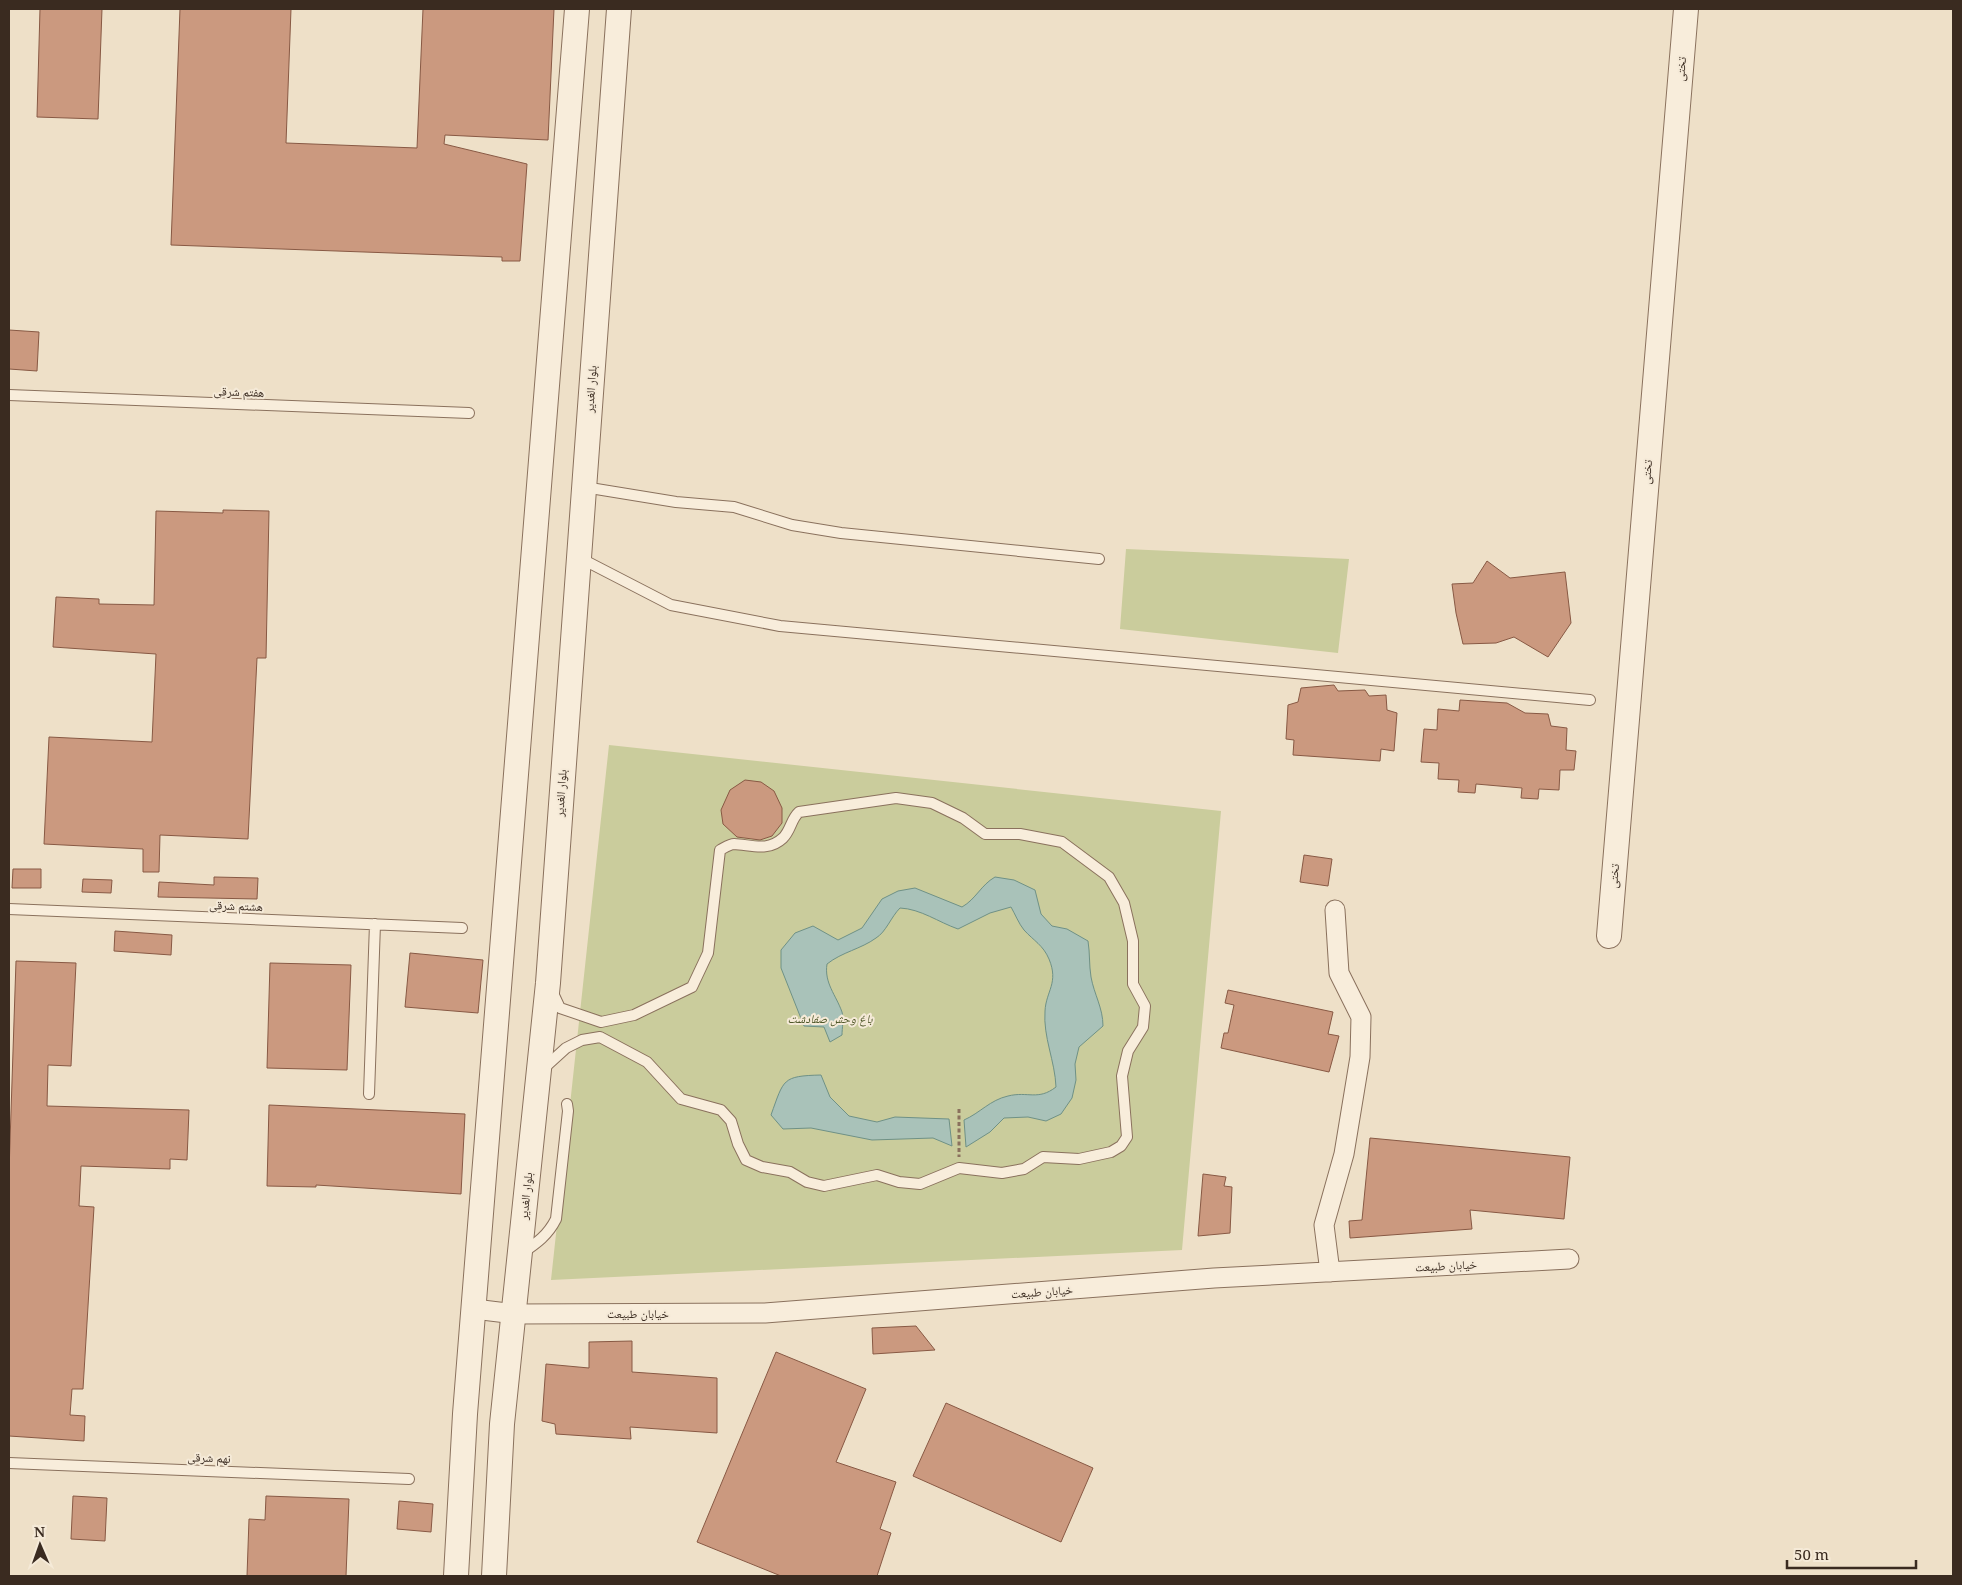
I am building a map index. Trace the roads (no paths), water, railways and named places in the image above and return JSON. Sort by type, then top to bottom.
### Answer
[{"type":"street","points":[[456,1576],[465,1414],[577,9]]},
{"type":"street","name":"بلوار الغدیر","points":[[494,1576],[502,1424],[515,1314],[548,983],[619,9]]},
{"type":"street","name":"تختی","points":[[1609,936],[1686,9]]},
{"type":"street","points":[[1330,1272],[1324,1225],[1344,1154],[1360,1057],[1361,1017],[1339,973],[1335,910]]},
{"type":"street","name":"خیابان طبیعت","points":[[474,1309],[515,1314],[766,1313],[1214,1278],[1569,1259]]},
{"type":"street","points":[[465,1414],[502,1424]]},
{"type":"lane","name":"هفتم شرقی","points":[[9,395],[469,413]]},
{"type":"lane","points":[[583,486],[676,502],[734,507],[792,525],[842,533],[1099,559]]},
{"type":"lane","points":[[578,557],[671,604],[780,626],[1590,700]]},
{"type":"lane","points":[[540,1072],[550,1060],[566,1048],[582,1040],[600,1037],[647,1062],[681,1099],[721,1110],[731,1121],[738,1144],[746,1160],[762,1167],[790,1172],[807,1182],[824,1186],[877,1175],[899,1182],[920,1184],[959,1168],[1002,1173],[1024,1168],[1043,1157],[1079,1159],[1111,1152],[1121,1146],[1126,1137],[1122,1076],[1128,1051],[1143,1027],[1145,1006],[1133,984],[1133,941],[1124,903],[1109,877],[1062,842],[1020,834],[985,834],[963,818],[932,803],[896,798],[799,812],[793,818],[790,829],[782,839],[765,847],[733,844],[720,850],[708,953],[692,987],[634,1015],[601,1022],[560,1008],[548,983]]},
{"type":"lane","name":"هشتم شرقی","points":[[9,909],[462,928]]},
{"type":"lane","points":[[369,1094],[375,924]]},
{"type":"lane","points":[[521,1253],[537,1243],[550,1231],[556,1219],[568,1111],[566,1104]]},
{"type":"lane","name":"نهم شرقی","points":[[9,1463],[409,1479]]},
{"type":"water","points":[[995,877],[1014,880],[1035,890],[1041,914],[1052,926],[1067,929],[1088,941],[1091,977],[1102,1013],[1103,1026],[1079,1047],[1075,1064],[1076,1080],[1072,1098],[1061,1114],[1046,1121],[1028,1117],[1004,1118],[990,1132],[966,1147],[964,1120],[1002,1098],[1015,1095],[1044,1094],[1056,1087],[1045,1021],[1046,1004],[1053,974],[1052,967],[1044,950],[1024,930],[1011,907],[990,913],[958,929],[922,913],[900,908],[880,935],[827,964],[827,977],[840,1006],[843,1018],[842,1035],[830,1042],[824,1027],[804,1026],[781,968],[781,950],[795,933],[813,926],[838,940],[862,928],[882,899],[898,891],[915,888],[962,907]]},
{"type":"water","points":[[821,1075],[830,1097],[849,1116],[877,1122],[895,1117],[949,1119],[952,1146],[933,1138],[872,1140],[811,1128],[783,1129],[771,1115],[782,1087],[791,1079]]},
{"type":"park label","name":"باغ وحش صفادشت","points":[[830,1019]]}]
